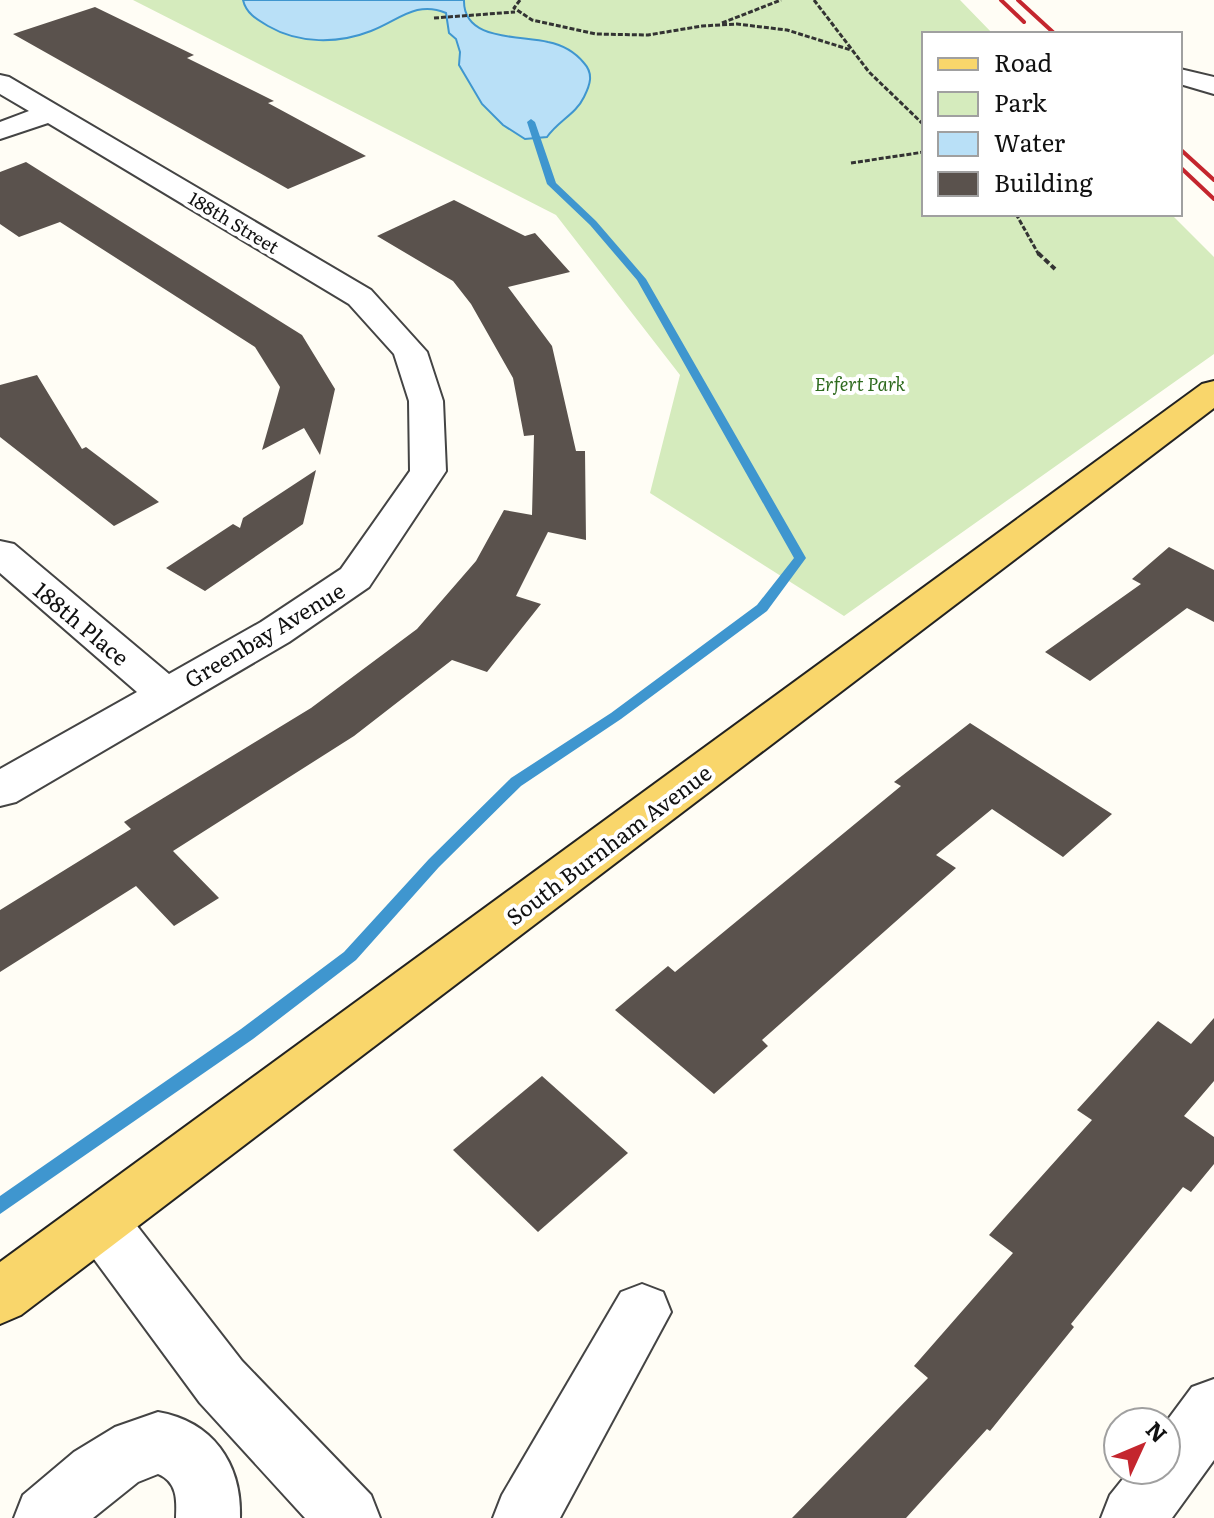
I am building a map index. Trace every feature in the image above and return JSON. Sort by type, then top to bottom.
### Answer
[{"type":"main road","name":"South Burnham Avenue","points":[[0,1296],[1214,391]]},
{"type":"street","points":[[1183,76],[1214,86]]},
{"type":"street","name":"188th Street","points":[[0,83],[360,297],[410,352],[426,401]]},
{"type":"street","points":[[0,131],[50,113]]},
{"type":"street","name":"Greenbay Avenue","points":[[0,790],[275,632],[355,578],[428,471],[426,401]]},
{"type":"street","name":"188th Place","points":[[0,553],[165,693]]},
{"type":"street","points":[[100,1222],[221,1382],[348,1518]]},
{"type":"street","points":[[525,1518],[642,1312]]},
{"type":"street","points":[[1133,1518],[1214,1409]]},
{"type":"street","points":[[46,1518],[121,1456],[146,1444],[167,1443],[188,1456],[201,1474],[210,1495],[208,1518]]},
{"type":"path","points":[[515,12],[514,8],[520,0]]},
{"type":"path","points":[[434,18],[515,12],[535,21],[602,35],[646,35],[718,24],[781,0]]},
{"type":"path","points":[[814,0],[851,50],[888,92],[922,123]]},
{"type":"path","points":[[718,24],[783,29],[851,50]]},
{"type":"path","points":[[851,163],[922,152]]},
{"type":"path","points":[[1017,216],[1039,255],[1055,269]]},
{"type":"green space","name":"Erfert Park","points":[[133,0],[960,0],[991,32],[922,32],[922,216],[1173,216],[1214,257],[1214,354],[844,616],[650,493],[680,375],[556,215]]},
{"type":"water","points":[[243,0],[464,0],[466,14],[483,30],[553,43],[573,52],[587,67],[589,84],[581,103],[547,137],[525,139],[503,125],[482,104],[459,65],[460,52],[456,39],[449,33],[446,13],[416,10],[358,35],[319,40],[293,36],[268,26],[249,12]]},
{"type":"building","points":[[95,7],[194,55],[187,58],[274,101],[268,103],[366,156],[288,189],[13,34]]},
{"type":"building","points":[[26,162],[302,335],[335,389],[320,455],[304,428],[262,450],[280,387],[255,347],[60,222],[19,237],[0,224],[0,172]]},
{"type":"building","points":[[454,200],[525,236],[535,233],[570,272],[508,287],[552,346],[576,451],[585,451],[586,540],[548,532],[516,596],[541,604],[487,672],[452,660],[354,736],[173,851],[219,898],[174,926],[136,886],[0,972],[0,910],[131,829],[124,822],[311,708],[417,629],[476,561],[504,510],[532,515],[534,435],[524,436],[513,378],[471,304],[453,281],[377,236]]},
{"type":"building","points":[[37,375],[82,449],[86,447],[159,502],[114,526],[0,437],[0,385]]},
{"type":"building","points":[[316,470],[303,524],[205,591],[166,568],[233,524],[240,528],[243,518]]},
{"type":"building","points":[[1169,547],[1214,570],[1214,622],[1187,608],[1090,681],[1045,652],[1141,584],[1132,579]]},
{"type":"building","points":[[970,723],[1112,814],[1063,857],[992,809],[936,855],[956,868],[762,1040],[768,1046],[714,1094],[615,1010],[668,966],[675,972],[901,786],[894,782]]},
{"type":"building","points":[[1214,1018],[1214,1081],[1184,1116],[1214,1137],[1214,1164],[1191,1192],[1183,1187],[1071,1324],[1074,1327],[990,1431],[987,1429],[906,1518],[792,1518],[928,1378],[914,1366],[1013,1253],[989,1235],[1092,1120],[1077,1110],[1158,1021],[1191,1044]]},
{"type":"building","points":[[542,1076],[628,1153],[538,1232],[453,1150]]},
{"type":"waterway","points":[[0,1206],[247,1034],[350,956],[434,863],[516,782],[616,716],[762,608],[800,558],[641,279],[593,223],[552,184],[531,122]]},
{"type":"railway","points":[[1001,0],[1024,22]]},
{"type":"railway","points":[[1018,0],[1053,32]]},
{"type":"railway","points":[[1182,151],[1214,180]]},
{"type":"railway","points":[[1182,169],[1214,199]]}]
